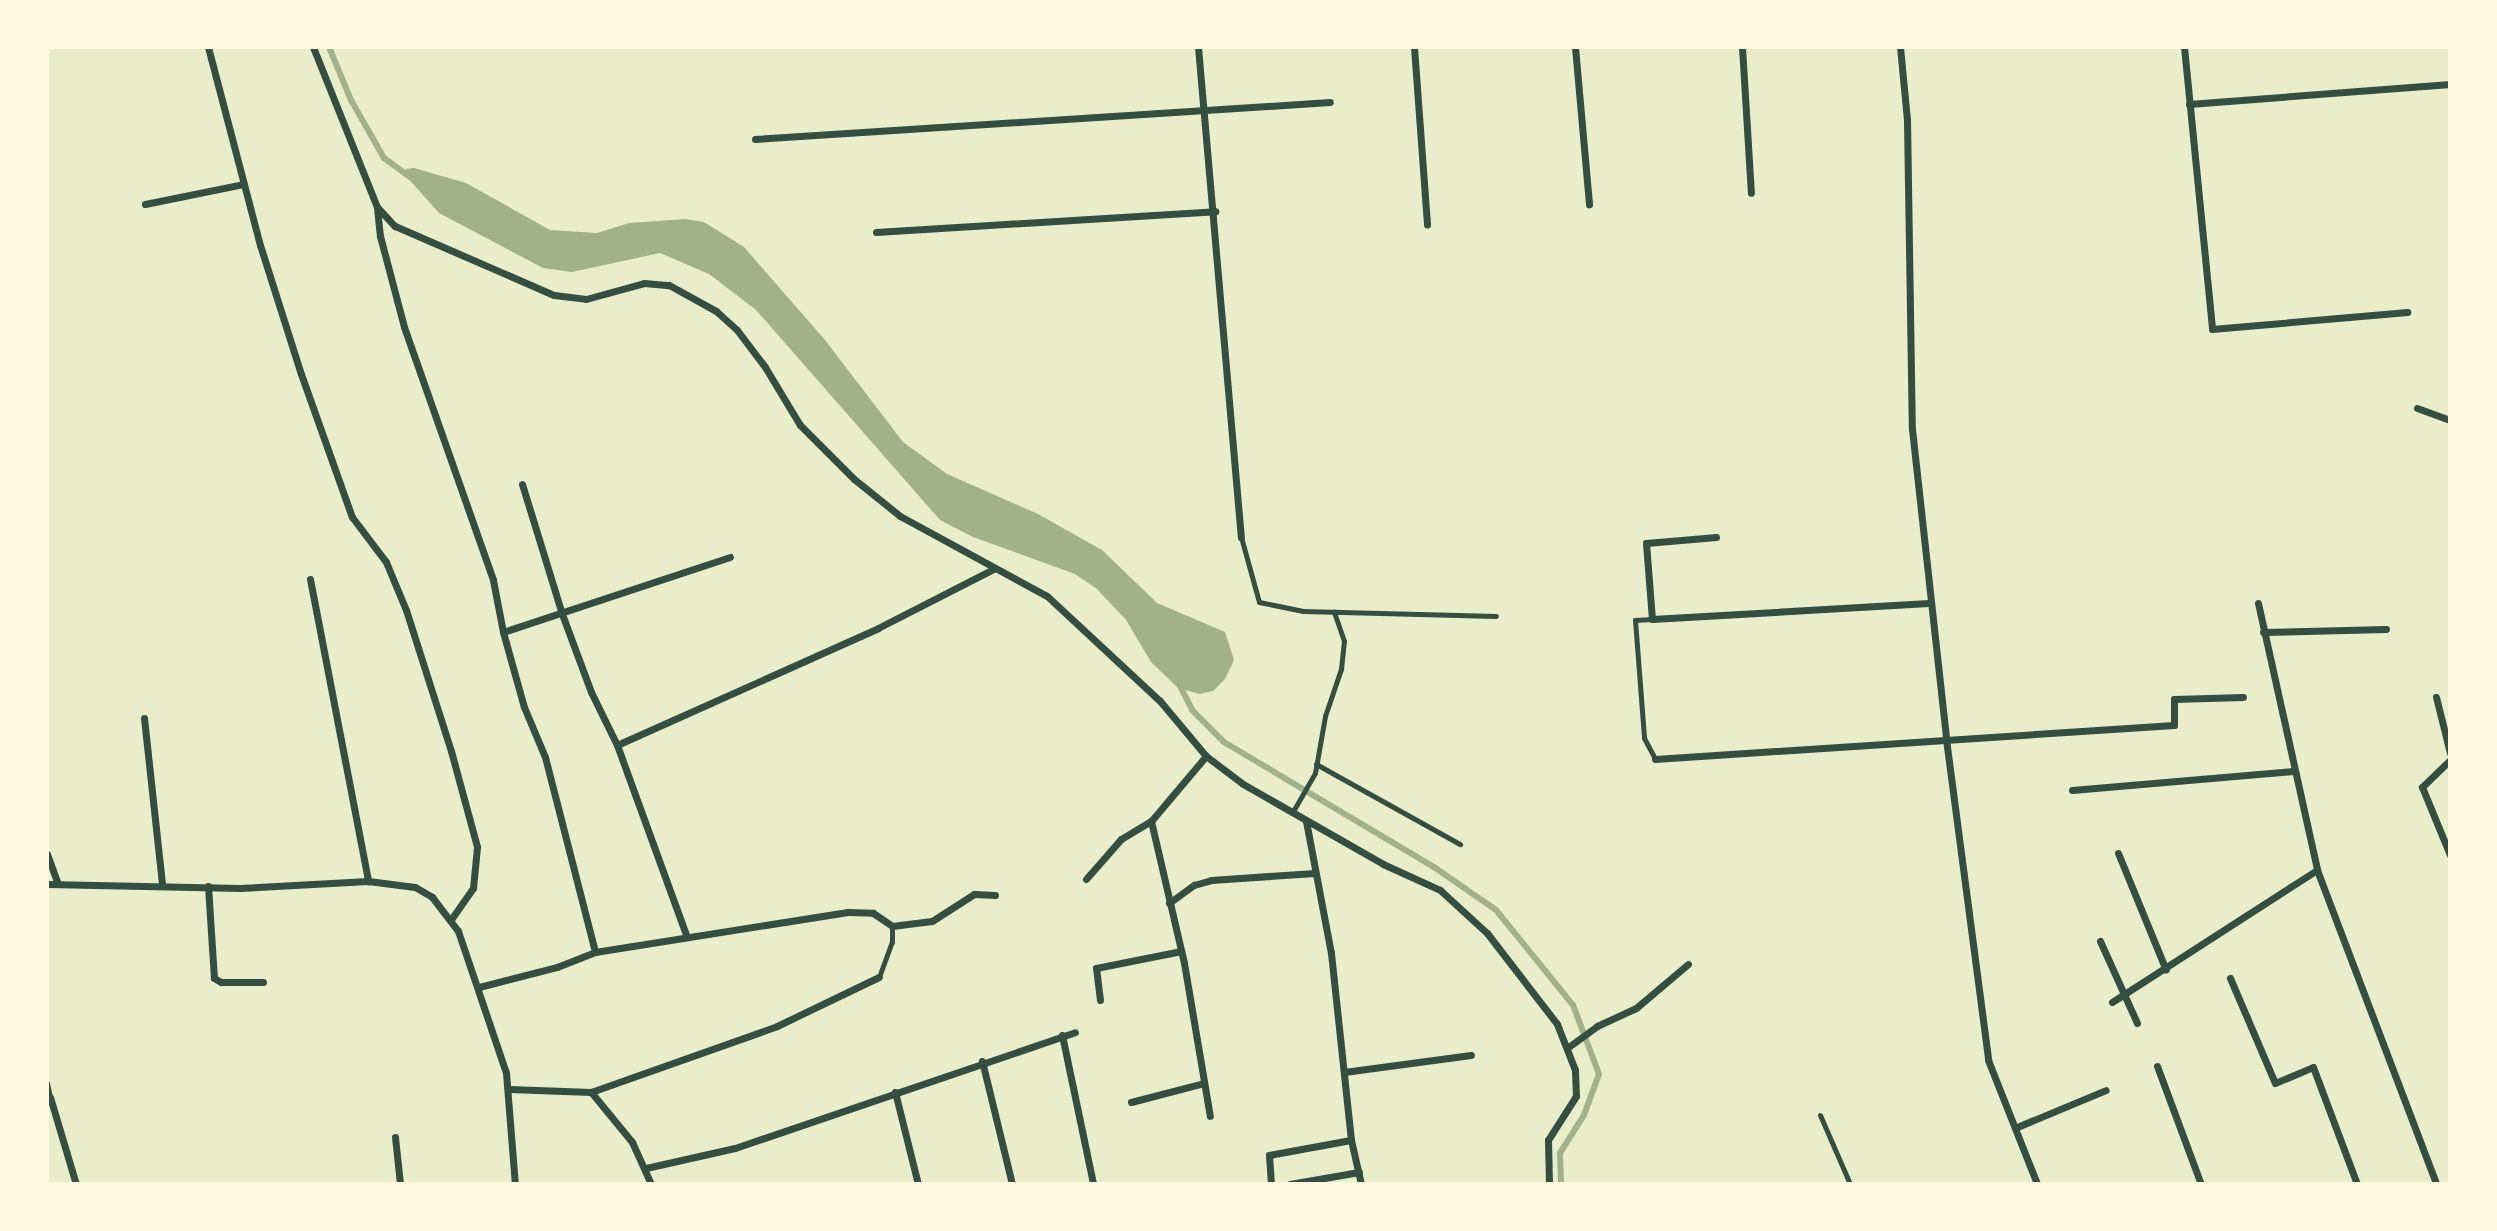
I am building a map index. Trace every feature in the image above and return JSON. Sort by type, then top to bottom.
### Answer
[{"type":"street","points":[[208,47],[243,184],[301,374],[352,517],[386,562],[451,751],[477,847],[473,888],[451,920]]},
{"type":"street","points":[[313,47],[377,207],[380,236],[404,327],[493,580],[503,632],[524,707],[545,757],[595,952]]},
{"type":"street","points":[[1198,47],[1207,111],[1241,537]]},
{"type":"street","points":[[1414,47],[1427,225]]},
{"type":"street","points":[[1575,47],[1589,204]]},
{"type":"street","points":[[1742,47],[1751,193]]},
{"type":"street","points":[[1900,47],[1907,120],[1912,429],[1945,739],[1988,1060],[2017,1127],[2037,1184]]},
{"type":"street","points":[[2184,47],[2212,329],[2407,312]]},
{"type":"street","points":[[2189,104],[2450,84]]},
{"type":"street","points":[[755,139],[1330,102]]},
{"type":"street","points":[[145,204],[243,184]]},
{"type":"street","points":[[377,207],[395,226],[554,295],[586,299],[644,283],[669,285],[690,295],[737,330],[800,425],[854,479],[900,516],[1047,596],[1160,701],[1206,756],[1292,813],[1440,890],[1487,933],[1557,1024],[1576,1070],[1576,1097],[1548,1140],[1549,1184]]},
{"type":"street","points":[[876,232],[1215,211]]},
{"type":"street","points":[[2417,408],[2450,421]]},
{"type":"street","points":[[522,484],[562,614],[591,692],[617,745],[687,937]]},
{"type":"street","points":[[1716,537],[1646,543],[1652,618],[1929,603]]},
{"type":"street","points":[[503,632],[730,558]]},
{"type":"street","points":[[617,745],[878,628],[995,568]]},
{"type":"street","points":[[310,579],[368,881]]},
{"type":"street","points":[[2258,603],[2317,870],[2436,1184]]},
{"type":"street","points":[[2263,632],[2386,629]]},
{"type":"street","points":[[1655,759],[2174,725],[2174,699],[2243,697]]},
{"type":"street","points":[[2436,697],[2450,753]]},
{"type":"street","points":[[144,718],[162,885]]},
{"type":"street","points":[[1086,879],[1121,839],[1150,821],[1206,756]]},
{"type":"street","points":[[2450,760],[2422,787],[2450,855]]},
{"type":"street","points":[[2072,790],[2293,771]]},
{"type":"street","points":[[1150,821],[1181,951],[1210,1116]]},
{"type":"street","points":[[1306,821],[1331,953],[1351,1140],[1361,1184]]},
{"type":"street","points":[[2118,853],[2166,970]]},
{"type":"street","points":[[47,854],[57,881]]},
{"type":"street","points":[[2112,1002],[2166,970],[2317,870]]},
{"type":"street","points":[[1169,903],[1194,885],[1212,880],[1315,873]]},
{"type":"street","points":[[47,884],[57,881],[208,886],[368,881],[415,887],[432,897],[451,920],[479,987],[509,1089],[515,1184]]},
{"type":"street","points":[[208,886],[214,978],[221,982],[263,982]]},
{"type":"street","points":[[479,987],[557,967],[595,952],[848,912],[873,913],[892,926],[932,921],[974,894],[995,895]]},
{"type":"street","points":[[2100,941],[2137,1023]]},
{"type":"street","points":[[1100,1000],[1096,968],[1181,951]]},
{"type":"street","points":[[1567,1048],[1597,1026],[1636,1008],[1688,964]]},
{"type":"street","points":[[509,1089],[592,1092],[777,1026],[879,977]]},
{"type":"street","points":[[2230,978],[2275,1083],[2313,1068],[2357,1184]]},
{"type":"street","points":[[646,1168],[735,1149],[982,1061],[1074,1032]]},
{"type":"street","points":[[1062,1035],[1093,1184]]},
{"type":"street","points":[[1344,1072],[1471,1055]]},
{"type":"street","points":[[982,1061],[1012,1184]]},
{"type":"street","points":[[2157,1066],[2201,1184]]},
{"type":"street","points":[[1131,1102],[1204,1083]]},
{"type":"street","points":[[2017,1127],[2106,1090]]},
{"type":"street","points":[[592,1092],[612,1112],[646,1168],[651,1184]]},
{"type":"street","points":[[895,1092],[918,1184]]},
{"type":"street","points":[[50,1097],[76,1184]]},
{"type":"street","points":[[395,1137],[400,1184]]},
{"type":"street","points":[[1271,1184],[1269,1155],[1351,1140]]},
{"type":"street","points":[[1290,1184],[1359,1172]]},
{"type":"lane","points":[[1241,537],[1259,602],[1334,612],[1496,616]]},
{"type":"lane","points":[[1292,813],[1315,773],[1344,650],[1334,612]]},
{"type":"lane","points":[[1652,618],[1635,620],[1644,738],[1655,759]]},
{"type":"lane","points":[[1316,764],[1460,844]]},
{"type":"lane","points":[[879,977],[892,942],[892,926]]},
{"type":"lane","points":[[47,1083],[50,1097]]},
{"type":"lane","points":[[1820,1115],[1850,1184]]},
{"type":"shaded area","points":[[414,168],[466,183],[550,230],[597,233],[629,223],[685,219],[704,222],[744,247],[825,340],[903,442],[947,474],[1038,514],[1102,550],[1157,603],[1225,632],[1234,660],[1225,679],[1213,691],[1200,694],[1178,688],[1151,662],[1126,620],[1097,589],[1075,574],[973,537],[940,520],[756,310],[709,274],[660,253],[572,272],[543,268],[439,213],[406,176],[406,169]]},
{"type":"waterway","points":[[329,47],[351,100],[384,158],[412,178]]},
{"type":"waterway","points":[[1178,682],[1192,710],[1224,742],[1434,867],[1496,910],[1573,1005],[1599,1074],[1584,1115],[1560,1153],[1561,1184]]}]
